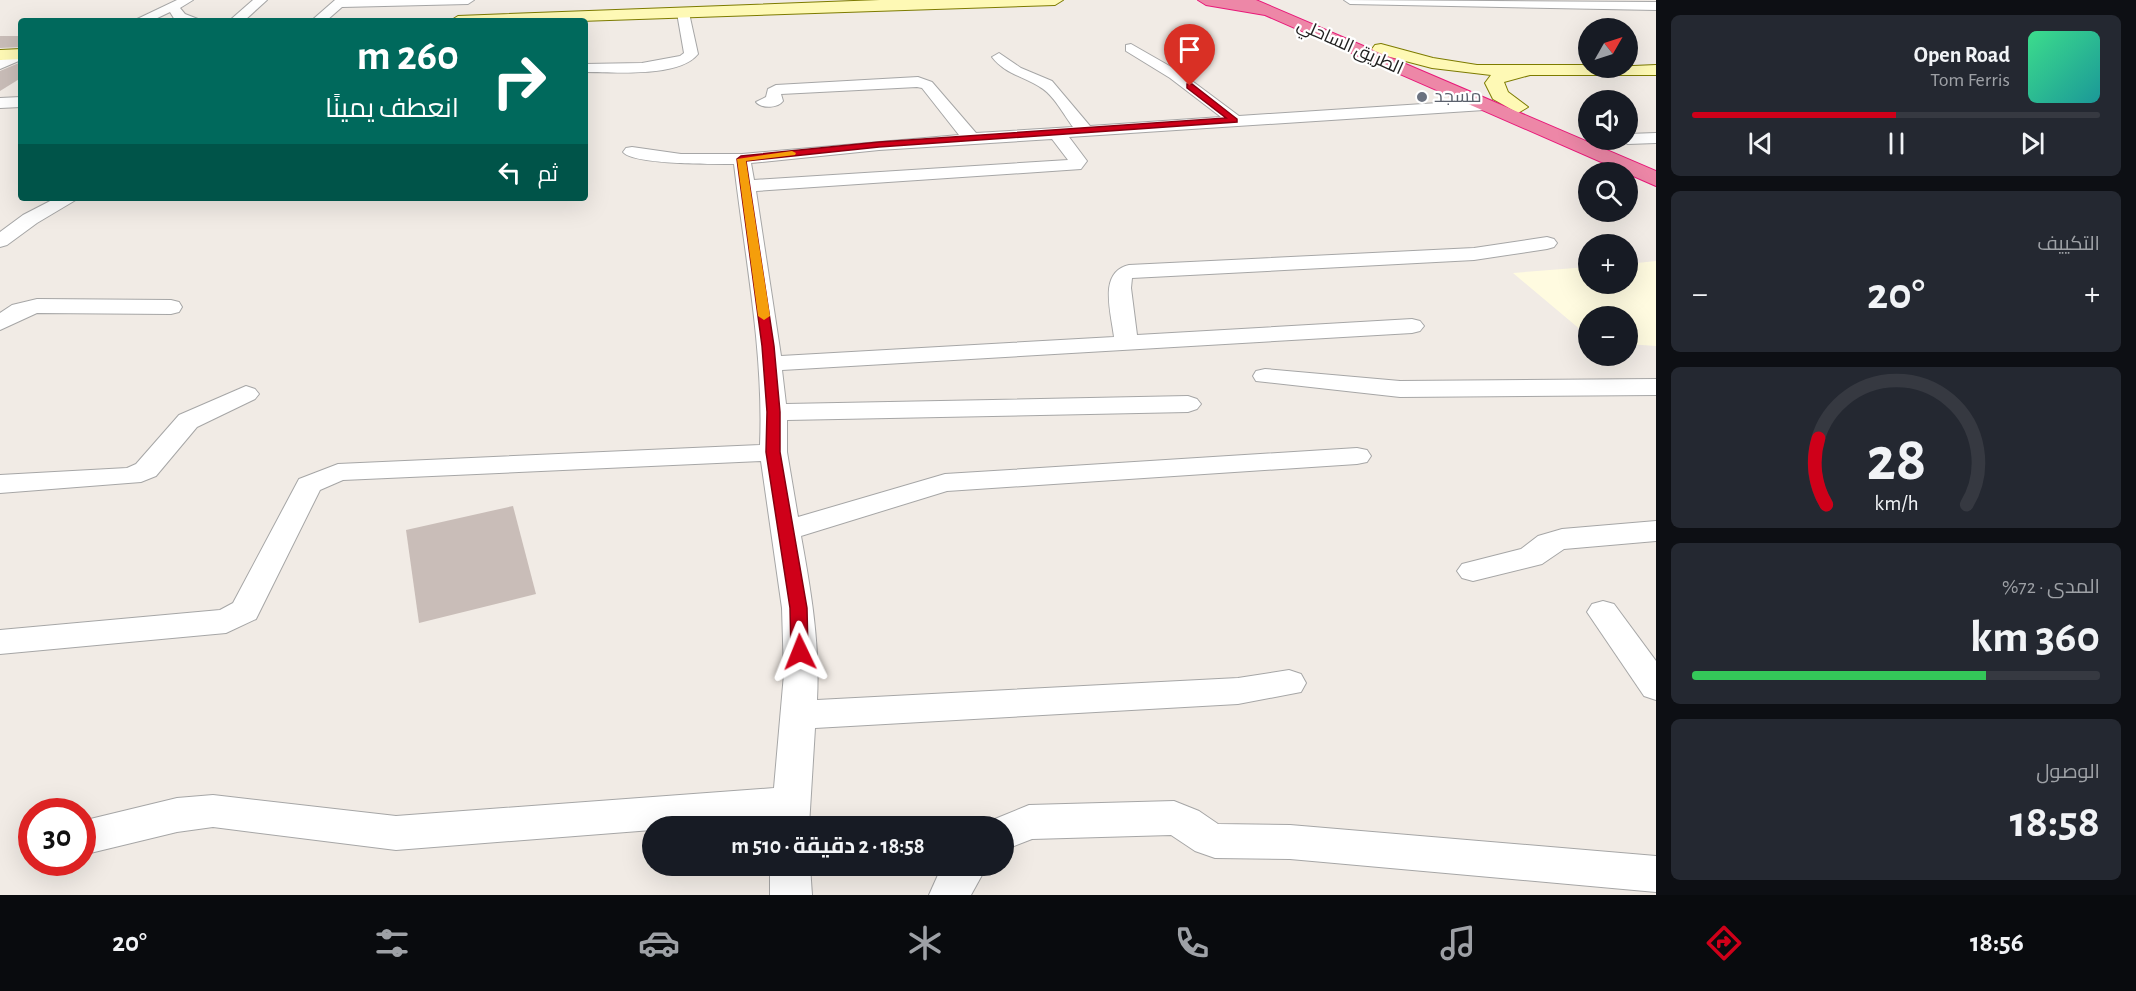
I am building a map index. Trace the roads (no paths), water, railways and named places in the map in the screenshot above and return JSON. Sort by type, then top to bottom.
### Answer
[{"type":"highway","points":[[1206,0],[1274,8]]},
{"type":"highway","name":"الطريق الساحلي","points":[[1243,0],[1274,8],[1381,49],[1578,133]]},
{"type":"highway","name":"الطريق الساحلي","points":[[1274,8],[1484,105],[1656,179]]},
{"type":"highway","points":[[1620,150],[1656,164]]},
{"type":"street","points":[[168,18],[177,12],[187,0]]},
{"type":"street","points":[[239,18],[261,0]]},
{"type":"street","points":[[321,18],[340,1],[468,0]]},
{"type":"street","points":[[956,2],[998,0]]},
{"type":"street","points":[[542,18],[683,13],[816,4],[1054,0]]},
{"type":"street","points":[[1350,0],[1656,6]]},
{"type":"street","points":[[152,18],[177,12],[190,18]]},
{"type":"street","points":[[588,68],[669,65],[686,60],[691,54],[683,13]]},
{"type":"street","points":[[1131,48],[1175,75],[1234,120]]},
{"type":"street","points":[[1381,49],[1460,68],[1551,71],[1656,70]]},
{"type":"street","points":[[0,55],[18,54]]},
{"type":"street","points":[[0,65],[18,56]]},
{"type":"street","points":[[999,57],[1020,73],[1047,84],[1084,130]]},
{"type":"street","points":[[1518,107],[1500,95],[1494,83],[1508,76],[1551,71]]},
{"type":"street","points":[[764,102],[775,101],[773,92],[776,90],[924,83],[971,138]]},
{"type":"street","points":[[0,103],[18,102]]},
{"type":"street","points":[[632,152],[689,159],[741,159],[971,138],[1484,105]]},
{"type":"street","points":[[746,186],[1075,165],[1078,161],[1075,155],[1056,132]]},
{"type":"street","points":[[1638,138],[1656,138]]},
{"type":"street","points":[[96,835],[177,815],[213,811],[396,833],[790,815],[801,674],[798,608],[773,452],[774,412],[741,159]]},
{"type":"street","points":[[0,241],[30,219],[64,201]]},
{"type":"street","points":[[1126,342],[1120,288],[1122,275],[1129,271],[1474,254],[1547,243]]},
{"type":"street","points":[[0,323],[21,310],[37,306],[171,307]]},
{"type":"street","points":[[768,364],[1412,326]]},
{"type":"street","points":[[1265,376],[1400,389],[1656,387]]},
{"type":"street","points":[[0,484],[140,473],[146,470],[188,421],[246,394]]},
{"type":"street","points":[[774,412],[1188,404]]},
{"type":"street","points":[[0,642],[214,622],[237,617],[245,611],[309,485],[338,472],[716,458],[773,452]]},
{"type":"street","points":[[784,531],[945,483],[1357,456]]},
{"type":"street","points":[[1473,571],[1531,557],[1549,543],[1562,539],[1656,531]]},
{"type":"street","points":[[1603,612],[1656,687]]},
{"type":"street","points":[[798,715],[1238,691],[1289,683]]},
{"type":"street","points":[[1014,829],[1029,822],[1174,818],[1188,823],[1206,838],[1215,841],[1290,842],[1656,874]]},
{"type":"street","points":[[790,876],[791,895]]},
{"type":"street","points":[[950,895],[958,876]]},
{"type":"place","name":"مسجد","points":[[1422,97]]}]
